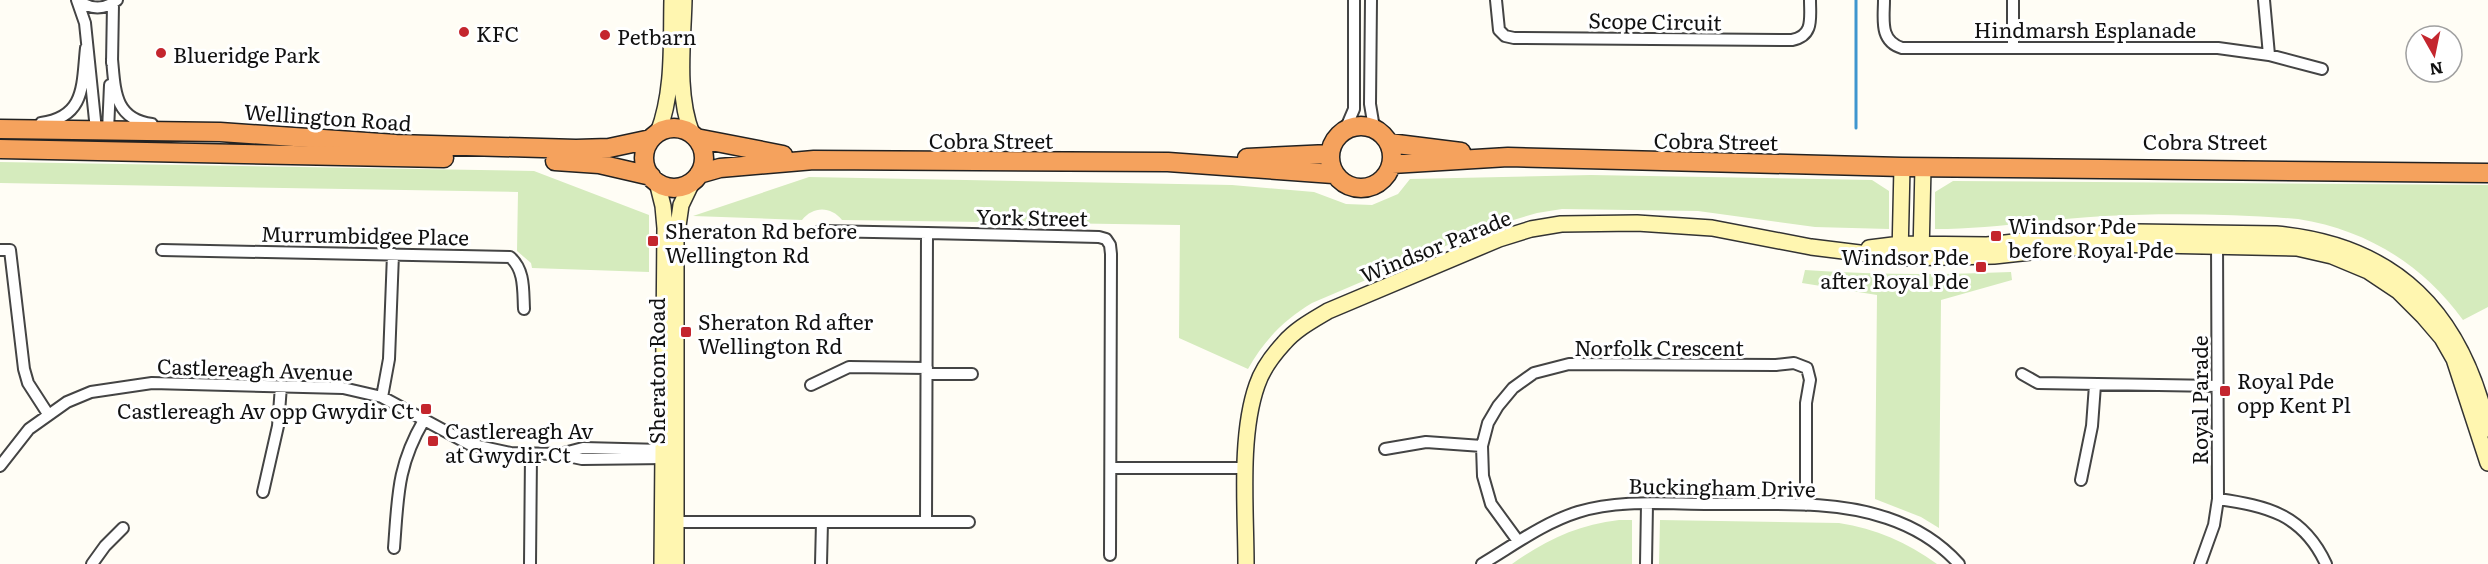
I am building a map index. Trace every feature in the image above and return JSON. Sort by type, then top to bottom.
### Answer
[{"type":"highway","points":[[1354,126],[1374,128],[1383,134],[1389,143],[1392,164],[1380,182],[1360,189],[1340,182],[1333,174],[1329,154],[1332,144],[1345,130],[1354,126]]},
{"type":"highway","points":[[676,128],[694,136],[701,144],[704,159],[696,178],[675,188],[654,179],[644,158],[655,136],[676,128]]},
{"type":"highway","name":"Wellington Road","points":[[0,129],[101,133],[220,132],[396,144],[576,149],[609,148],[655,136]]},
{"type":"highway","points":[[0,148],[90,141],[101,133],[114,142],[198,152]]},
{"type":"highway","name":"Cobra Street","points":[[694,136],[751,150],[814,160]]},
{"type":"highway","name":"Cobra Street","points":[[1389,143],[1508,157]]},
{"type":"highway","name":"Wellington Road","points":[[0,148],[578,162],[618,167],[654,179]]},
{"type":"highway","name":"Cobra Street","points":[[696,178],[720,168],[814,160],[1168,162],[1329,154]]},
{"type":"highway","name":"Cobra Street","points":[[1392,164],[1508,157],[1902,167],[2488,173]]},
{"type":"highway","name":"Cobra Street","points":[[1923,167],[1971,158],[2209,164],[2488,164]]},
{"type":"highway","name":"Cobra Street","points":[[1168,162],[1333,174]]},
{"type":"street","points":[[78,0],[94,8],[115,2],[112,59],[101,133]]},
{"type":"street","points":[[78,0],[85,23],[86,48],[101,133]]},
{"type":"street","points":[[655,136],[666,110],[669,90],[672,0]]},
{"type":"street","points":[[684,0],[683,89],[686,114],[694,136]]},
{"type":"street","points":[[1345,130],[1354,109],[1354,0]]},
{"type":"street","points":[[1371,0],[1370,105],[1374,128]]},
{"type":"street","name":"Scope Circuit","points":[[1496,0],[1499,30],[1505,36],[1514,38],[1792,40],[1805,36],[1809,30],[1810,0]]},
{"type":"street","name":"Hindmarsh Esplanade","points":[[1884,0],[1884,30],[1889,42],[1902,48],[2218,48],[2269,55],[2322,69]]},
{"type":"street","points":[[2013,0],[2013,47]]},
{"type":"street","points":[[2264,0],[2269,55]]},
{"type":"street","points":[[0,129],[50,122],[68,114],[78,103],[86,48]]},
{"type":"street","points":[[112,59],[116,92],[123,111],[129,117],[145,123],[220,132]]},
{"type":"street","points":[[1900,251],[1902,167]]},
{"type":"street","points":[[1921,251],[1923,167]]},
{"type":"street","name":"Sheraton Road","points":[[668,454],[676,240],[681,205],[696,178]]},
{"type":"street","name":"Sheraton Road","points":[[654,179],[663,206],[665,228],[669,522],[676,564]]},
{"type":"street","name":"Windsor Parade","points":[[1246,564],[1246,468],[1250,410],[1257,384],[1268,363],[1285,341],[1305,324],[1329,311],[1498,239],[1531,229],[1561,224],[1637,223],[1712,228],[1811,247],[1842,250],[1921,251],[2127,232],[2217,239],[2315,251],[2359,266],[2398,291],[2434,327],[2454,359],[2488,463]]},
{"type":"street","points":[[820,231],[927,234],[926,522]]},
{"type":"street","name":"York Street","points":[[927,234],[1090,236],[1106,239],[1110,245],[1110,555]]},
{"type":"street","name":"Windsor Parade","points":[[2217,239],[2276,234],[2318,240],[2354,251],[2391,272],[2435,311],[2456,339],[2474,377],[2488,429]]},
{"type":"street","name":"Royal Parade","points":[[2200,564],[2214,525],[2218,499],[2217,239]]},
{"type":"street","points":[[0,250],[10,250],[24,369],[28,383],[48,414]]},
{"type":"street","name":"Murrumbidgee Place","points":[[162,250],[510,257],[518,263],[521,273],[524,309]]},
{"type":"street","points":[[382,397],[389,358],[393,255]]},
{"type":"street","name":"Norfolk Crescent","points":[[1518,541],[1491,504],[1484,476],[1482,446],[1488,423],[1513,388],[1534,373],[1569,364],[1776,365],[1794,363],[1807,368],[1810,380],[1806,403],[1806,505]]},
{"type":"street","points":[[811,385],[849,367],[972,374]]},
{"type":"street","points":[[2022,375],[2038,383],[2095,386],[2218,386]]},
{"type":"street","name":"Castlereagh Avenue","points":[[0,465],[29,429],[67,402],[91,392],[152,383],[343,388],[382,397],[469,444],[491,450],[531,455],[560,454],[582,459],[668,454]]},
{"type":"street","points":[[263,492],[278,426],[281,386]]},
{"type":"street","points":[[2081,480],[2092,426],[2095,386]]},
{"type":"street","points":[[394,548],[399,485],[404,461],[411,442],[424,420]]},
{"type":"street","points":[[1385,449],[1426,442],[1482,446]]},
{"type":"street","points":[[531,455],[531,564]]},
{"type":"street","points":[[1111,468],[1246,468]]},
{"type":"street","points":[[2218,499],[2253,504],[2282,514],[2308,535],[2326,564]]},
{"type":"street","points":[[1646,564],[1647,504]]},
{"type":"street","name":"Buckingham Drive","points":[[1482,564],[1550,523],[1579,512],[1612,505],[1647,504],[1806,505],[1847,509],[1887,518],[1924,534],[1959,564]]},
{"type":"street","points":[[669,522],[969,522]]},
{"type":"street","name":"Sheraton Road","points":[[662,564],[669,522]]},
{"type":"street","points":[[821,564],[822,522]]},
{"type":"street","points":[[92,564],[105,546],[123,528]]},
{"type":"green space","points":[[0,162],[534,171],[649,215],[649,272],[532,268],[531,263],[517,251],[518,192],[0,183]]},
{"type":"green space","points":[[1591,175],[1872,180],[1889,191],[1889,229],[1815,227],[1698,211],[1562,209],[1537,213],[1490,227],[1312,303],[1292,316],[1276,332],[1248,369],[1179,338],[1180,225],[842,220],[838,215],[827,210],[811,212],[802,220],[693,216],[809,177],[1232,185],[1314,192],[1346,204],[1372,205],[1398,194],[1410,179]]},
{"type":"green space","points":[[1953,181],[2488,185],[2488,307],[2463,320],[2430,282],[2391,253],[2347,232],[2298,219],[2226,215],[2129,215],[1935,229],[1935,192]]},
{"type":"green space","points":[[1805,270],[1908,274],[2011,272],[2012,280],[1941,300],[1939,528],[1921,517],[1875,499],[1877,295],[1802,283]]},
{"type":"green space","points":[[1632,520],[1632,564],[1512,564],[1562,535],[1604,522]]},
{"type":"green space","points":[[1660,520],[1839,523],[1891,538],[1937,564],[1659,564]]},
{"type":"waterway","points":[[1856,0],[1856,128]]},
{"type":"place","name":"KFC","points":[[464,32]]},
{"type":"place","name":"Petbarn","points":[[605,35]]},
{"type":"place","name":"Blueridge Park","points":[[161,53]]},
{"type":"place","name":"Windsor Pde before Royal Pde","points":[[1996,236]]},
{"type":"place","name":"Sheraton Rd before Wellington Rd","points":[[653,241]]},
{"type":"place","name":"Windsor Pde after Royal Pde","points":[[1981,267]]},
{"type":"place","name":"Sheraton Rd after Wellington Rd","points":[[686,332]]},
{"type":"place","name":"Royal Pde opp Kent Pl","points":[[2225,391]]},
{"type":"place","name":"Castlereagh Av opp Gwydir Ct","points":[[426,409]]},
{"type":"place","name":"Castlereagh Av at Gwydir Ct","points":[[433,441]]}]
